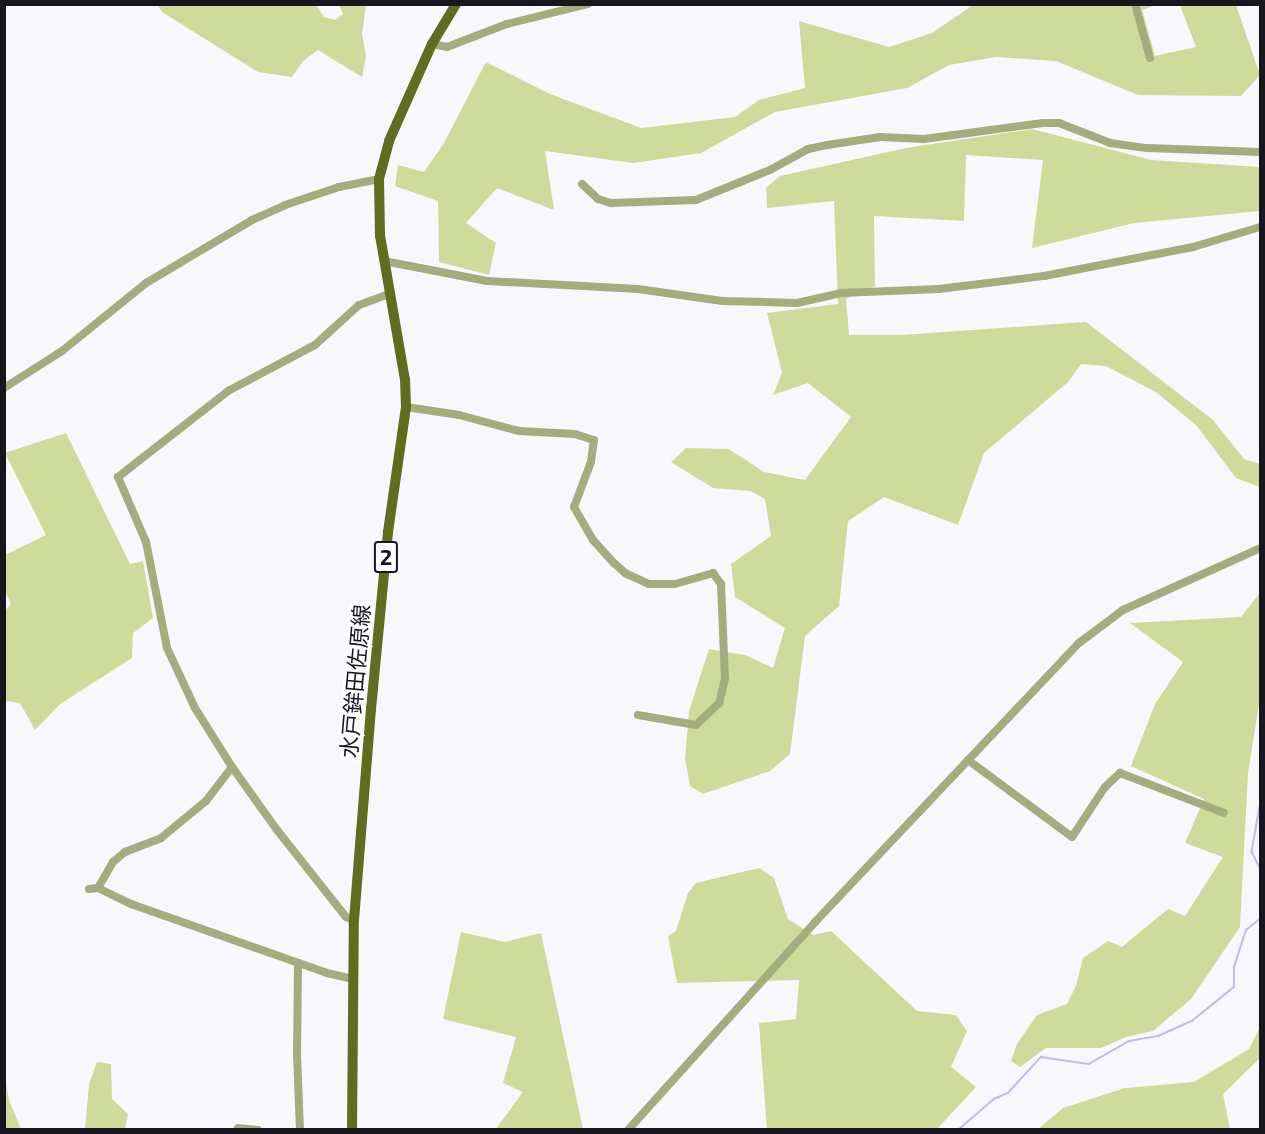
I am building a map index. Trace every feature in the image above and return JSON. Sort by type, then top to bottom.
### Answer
[{"type":"main road","name":"水戸鉾田佐原線","points":[[352,1130],[354,920],[370,709],[388,532],[406,407],[405,380],[380,236],[379,179],[389,141],[432,44],[456,4]]},
{"type":"street","points":[[432,44],[447,47],[507,24],[588,4]]},
{"type":"street","points":[[1135,4],[1150,58]]},
{"type":"street","points":[[582,184],[598,199],[611,203],[696,200],[770,170],[808,149],[880,136],[924,139],[1043,123],[1059,123],[1110,143],[1148,148],[1260,152]]},
{"type":"street","points":[[4,388],[62,351],[146,282],[252,220],[285,205],[339,187],[379,179]]},
{"type":"street","points":[[384,261],[487,280],[638,289],[722,301],[797,303],[841,293],[939,288],[1044,276],[1193,247],[1260,227]]},
{"type":"street","points":[[354,920],[346,917],[277,830],[195,708],[167,648],[146,542],[118,477],[228,391],[315,345],[359,305],[389,294]]},
{"type":"street","points":[[406,407],[459,415],[519,430],[575,434],[594,440],[591,462],[574,507],[593,540],[625,573],[649,584],[675,584],[713,573],[721,584],[725,678],[719,703],[696,725],[638,715]]},
{"type":"street","points":[[628,1130],[711,1036],[1079,643],[1123,610],[1260,548]]},
{"type":"street","points":[[968,760],[1072,837],[1105,787],[1120,773],[1224,813]]},
{"type":"street","points":[[232,766],[206,801],[160,838],[125,852],[113,862],[93,888],[131,904],[298,963],[354,979]]},
{"type":"street","points":[[298,963],[297,1053],[300,1130]]},
{"type":"street","points":[[238,1128],[258,1130]]},
{"type":"green space","points":[[157,5],[316,5],[324,17],[335,20],[343,14],[339,5],[366,5],[362,34],[366,56],[362,77],[318,50],[303,61],[292,77],[258,72],[162,12]]},
{"type":"green space","points":[[973,5],[1155,5],[1142,10],[1155,56],[1196,47],[1180,5],[1236,5],[1260,75],[1241,96],[1138,95],[1056,61],[996,57],[949,65],[907,88],[775,112],[701,153],[633,163],[545,151],[554,210],[497,188],[466,223],[496,243],[489,275],[439,262],[438,201],[395,186],[398,165],[424,172],[444,143],[486,62],[550,94],[641,128],[735,117],[759,100],[805,88],[799,21],[889,47],[932,33]]},
{"type":"green space","points":[[1032,129],[1151,160],[1260,167],[1260,211],[1134,223],[1032,248],[1043,160],[966,155],[964,221],[874,216],[875,286],[846,299],[849,335],[902,335],[1086,322],[1213,420],[1244,459],[1260,464],[1260,487],[1236,478],[1196,425],[1156,392],[1106,366],[1081,364],[1068,382],[984,453],[958,525],[884,497],[848,521],[839,606],[805,636],[790,754],[770,771],[703,794],[690,786],[685,759],[689,711],[709,649],[745,655],[773,668],[785,628],[735,597],[731,564],[771,536],[765,499],[751,491],[713,488],[671,462],[686,448],[729,449],[764,472],[805,480],[851,417],[808,383],[773,395],[782,373],[767,313],[838,304],[834,201],[767,208],[766,188],[780,176],[906,148]]},
{"type":"green space","points":[[66,433],[130,564],[143,561],[153,618],[133,633],[132,658],[60,704],[35,730],[20,703],[5,701],[5,611],[11,604],[5,591],[5,555],[46,535],[5,453]]},
{"type":"green space","points":[[1259,594],[1260,698],[1248,773],[1240,927],[1191,999],[1153,1031],[1126,1037],[1101,1048],[1046,1048],[1020,1067],[1011,1061],[1017,1044],[1037,1015],[1067,1004],[1076,986],[1083,958],[1108,941],[1122,947],[1168,909],[1185,916],[1223,857],[1185,843],[1204,799],[1131,766],[1155,704],[1183,662],[1130,623],[1241,617]]},
{"type":"green space","points":[[759,868],[774,878],[788,919],[813,935],[831,931],[917,1011],[956,1015],[967,1031],[951,1067],[976,1087],[937,1129],[767,1129],[759,1023],[796,1019],[799,980],[677,983],[668,936],[676,931],[688,893],[696,883]]},
{"type":"green space","points":[[461,932],[505,942],[541,933],[583,1129],[496,1129],[523,1092],[503,1083],[516,1037],[443,1019]]},
{"type":"green space","points":[[1260,1027],[1260,1058],[1223,1094],[1230,1129],[1038,1129],[1063,1108],[1125,1088],[1194,1082],[1249,1049]]},
{"type":"green space","points":[[97,1062],[111,1064],[112,1099],[128,1114],[125,1129],[85,1129],[89,1084]]},
{"type":"green space","points":[[5,1077],[9,1100],[21,1129],[5,1129]]},
{"type":"waterway","points":[[1260,807],[1252,852],[1260,868]]},
{"type":"waterway","points":[[958,1130],[994,1099],[1008,1093],[1041,1057],[1089,1064],[1129,1041],[1158,1036],[1192,1021],[1234,987],[1234,967],[1246,930],[1260,919]]}]
